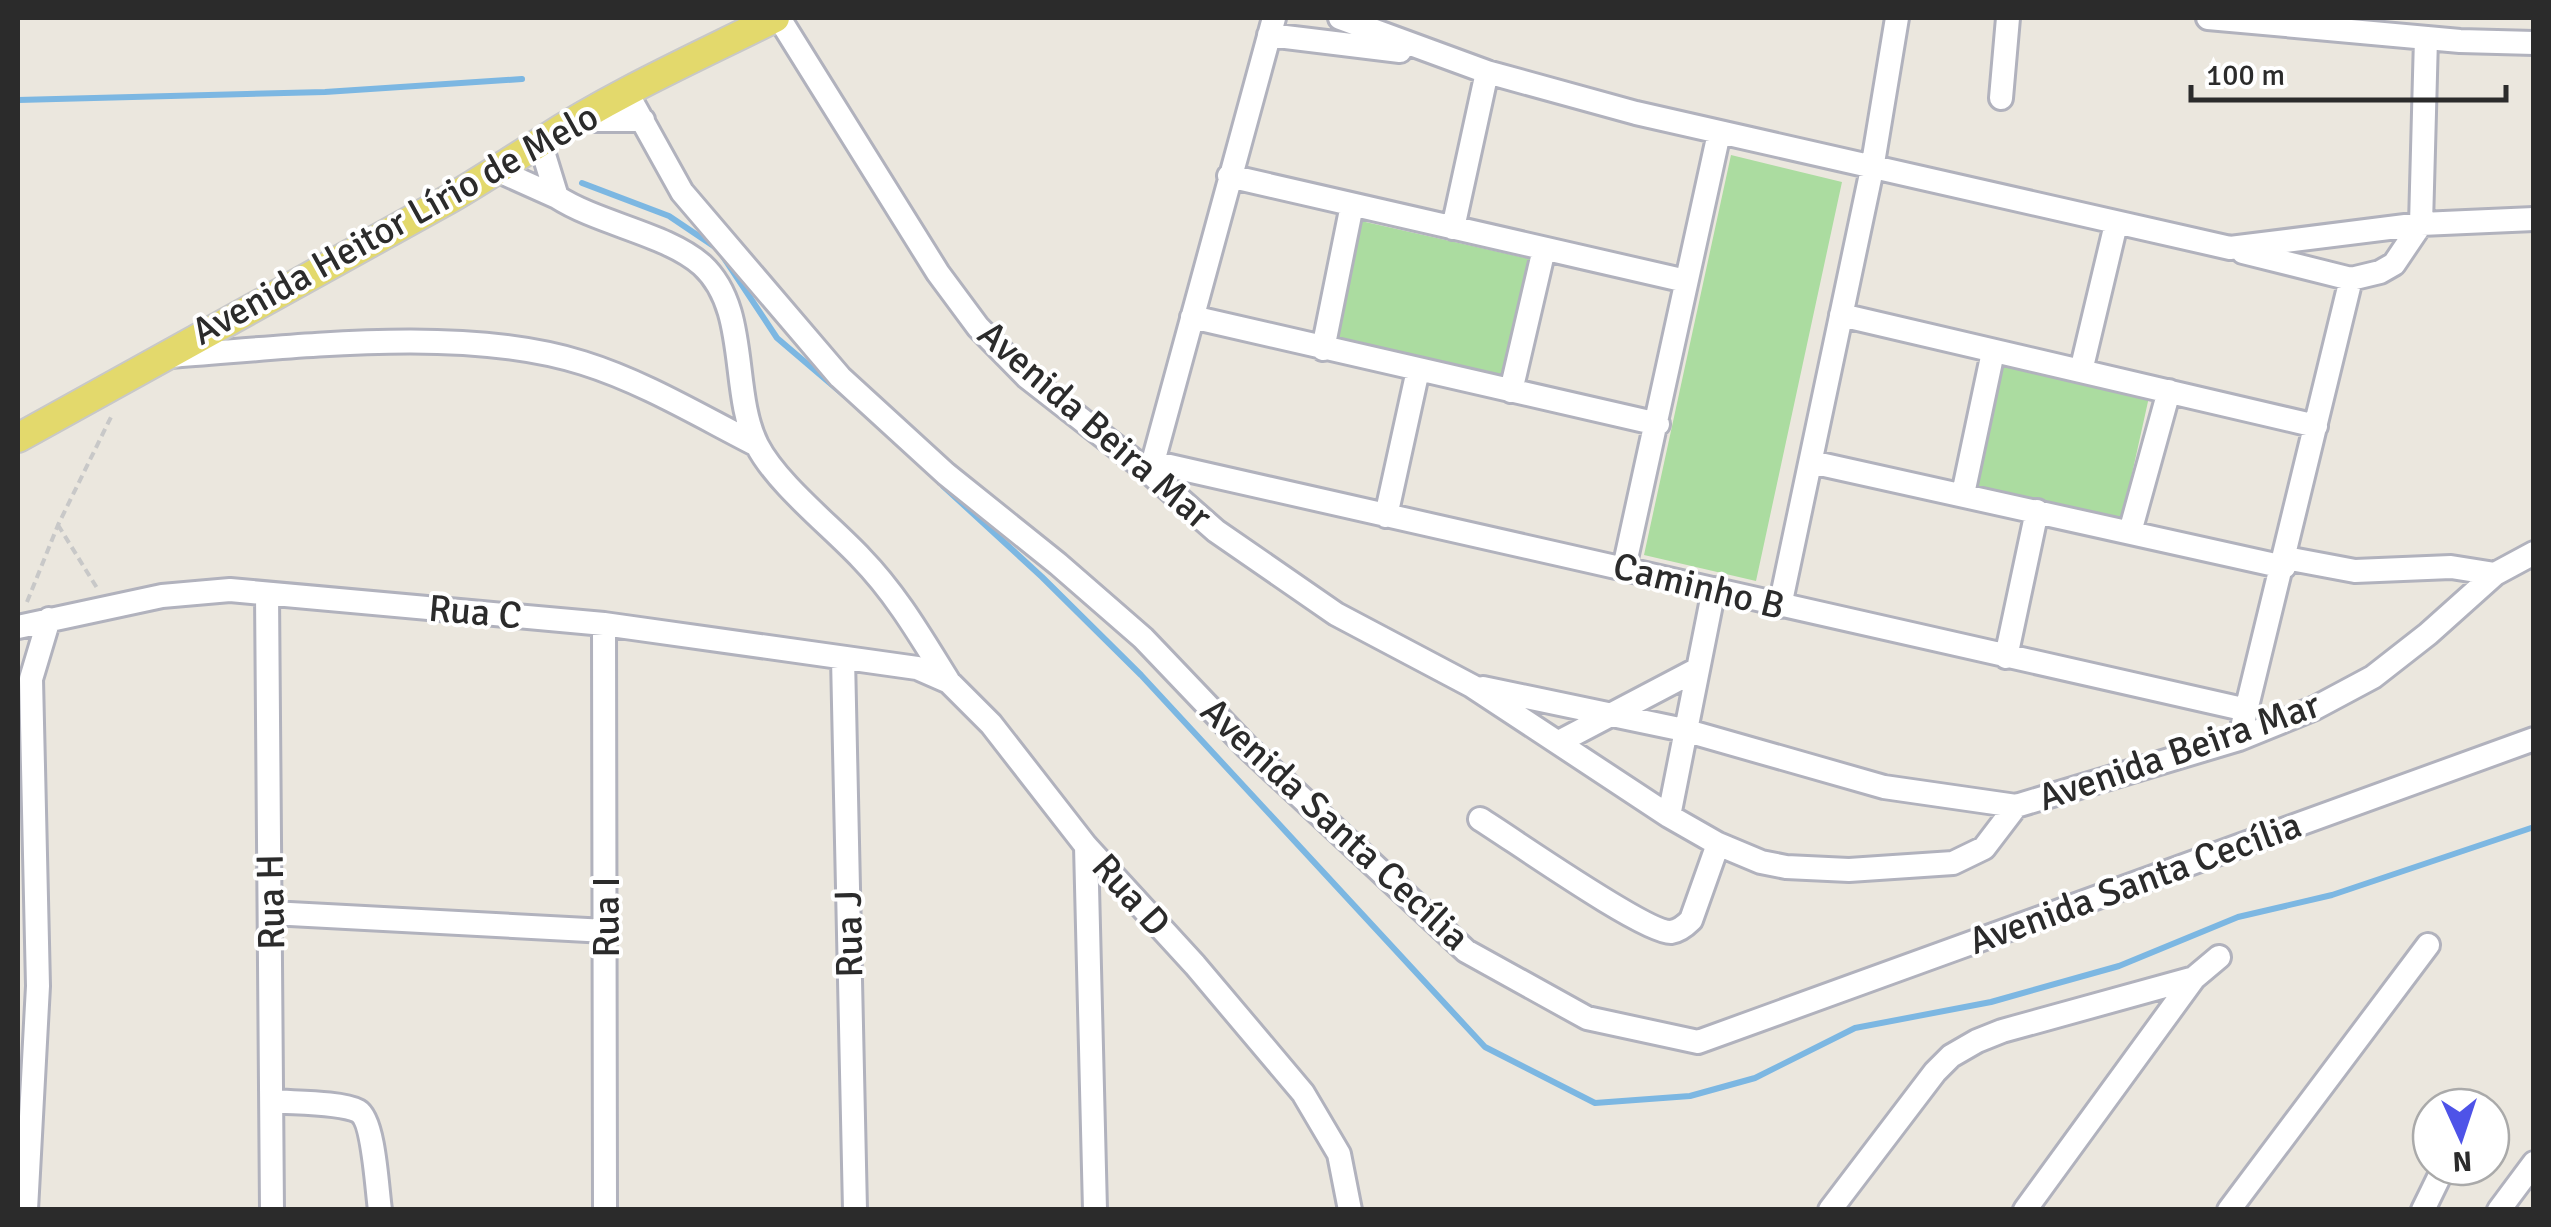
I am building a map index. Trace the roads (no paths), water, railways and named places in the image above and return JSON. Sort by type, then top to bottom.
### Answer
[{"type":"main road","name":"Avenida Heitor Lírio de Melo","points":[[18,438],[499,171],[540,142],[690,58],[777,18]]},
{"type":"street","name":"Avenida Beira Mar","points":[[777,18],[956,302],[1028,377],[1151,468],[1216,531],[1291,585],[1351,623],[1472,686],[1670,816],[1718,844],[1761,862],[1850,870],[1953,862],[1984,848],[2016,806]]},
{"type":"street","points":[[1340,18],[1487,72],[1719,134],[2230,248],[2351,279],[2394,264],[2421,224],[2426,38]]},
{"type":"street","points":[[1780,606],[1872,168],[1897,18]]},
{"type":"street","points":[[2001,98],[2008,18]]},
{"type":"street","points":[[2208,18],[2426,38],[2534,43]]},
{"type":"street","points":[[1151,468],[1272,26],[1435,55]]},
{"type":"street","points":[[1453,228],[1487,72]]},
{"type":"street","name":"Avenida Santa Cecília","points":[[627,94],[682,192],[840,377],[946,474],[1143,638],[1247,747],[1466,951],[1587,1018],[1698,1042],[2534,739]]},
{"type":"street","points":[[580,120],[643,120]]},
{"type":"street","points":[[1624,568],[1719,134]]},
{"type":"street","points":[[540,142],[557,197]]},
{"type":"street","points":[[499,171],[589,215],[688,255],[714,279],[728,313],[757,444],[775,470],[889,588],[949,682]]},
{"type":"street","points":[[1228,176],[1686,281]]},
{"type":"street","points":[[1323,349],[1352,205]]},
{"type":"street","points":[[2230,248],[2421,224],[2534,219]]},
{"type":"street","points":[[2081,371],[2116,224]]},
{"type":"street","points":[[1511,391],[1544,249]]},
{"type":"street","points":[[2239,739],[2351,279]]},
{"type":"street","points":[[1841,315],[2316,426]]},
{"type":"street","points":[[1192,317],[1658,424]]},
{"type":"street","points":[[160,356],[413,343],[480,344],[536,351],[611,372],[757,444]]},
{"type":"street","points":[[1962,494],[1993,352]]},
{"type":"street","points":[[1386,516],[1418,370]]},
{"type":"street","points":[[2130,532],[2169,391]]},
{"type":"street","points":[[1811,462],[2284,562],[2355,571],[2451,567],[2495,574]]},
{"type":"street","name":"Caminho B","points":[[1151,468],[1624,568],[2247,710]]},
{"type":"street","points":[[2006,657],[2036,511]]},
{"type":"street","name":"Avenida Beira Mar","points":[[1472,686],[1684,730],[1884,787],[2016,806],[2239,739],[2314,708],[2373,677],[2495,574],[2534,553]]},
{"type":"street","points":[[1670,816],[1714,589]]},
{"type":"street","name":"Rua C","points":[[31,620],[191,592],[230,590],[604,624],[843,658]]},
{"type":"street","name":"Rua H","points":[[267,594],[272,1210]]},
{"type":"street","points":[[26,1210],[38,986],[31,620]]},
{"type":"street","name":"Rua I","points":[[604,624],[605,1210]]},
{"type":"street","name":"Rua D","points":[[843,658],[887,661],[949,682],[1013,749],[1086,846],[1195,965],[1303,1093],[1339,1154],[1352,1209]]},
{"type":"street","name":"Rua J","points":[[843,658],[855,1210]]},
{"type":"street","points":[[1559,742],[1698,668]]},
{"type":"street","points":[[1480,819],[1619,908],[1668,932],[1684,927],[1690,920],[1718,844]]},
{"type":"street","points":[[1086,846],[1095,1210]]},
{"type":"street","points":[[271,913],[606,931]]},
{"type":"street","points":[[2229,1210],[2428,945]]},
{"type":"street","points":[[2024,1210],[2194,978],[2219,956]]},
{"type":"street","points":[[1830,1210],[1951,1056],[2002,1031],[2194,978]]},
{"type":"street","points":[[272,1101],[357,1110],[364,1116],[380,1210]]},
{"type":"street","points":[[2499,1210],[2534,1163]]},
{"type":"street","points":[[2423,1210],[2434,1187]]},
{"type":"waterway","points":[[18,100],[325,92],[522,79]]},
{"type":"waterway","points":[[582,183],[669,216],[718,249],[777,338],[845,396]]},
{"type":"waterway","points":[[943,486],[1141,675],[1485,1047],[1595,1103],[1690,1096],[1755,1078],[1855,1028],[1991,1002],[2119,966],[2238,917],[2332,895],[2534,827]]}]
